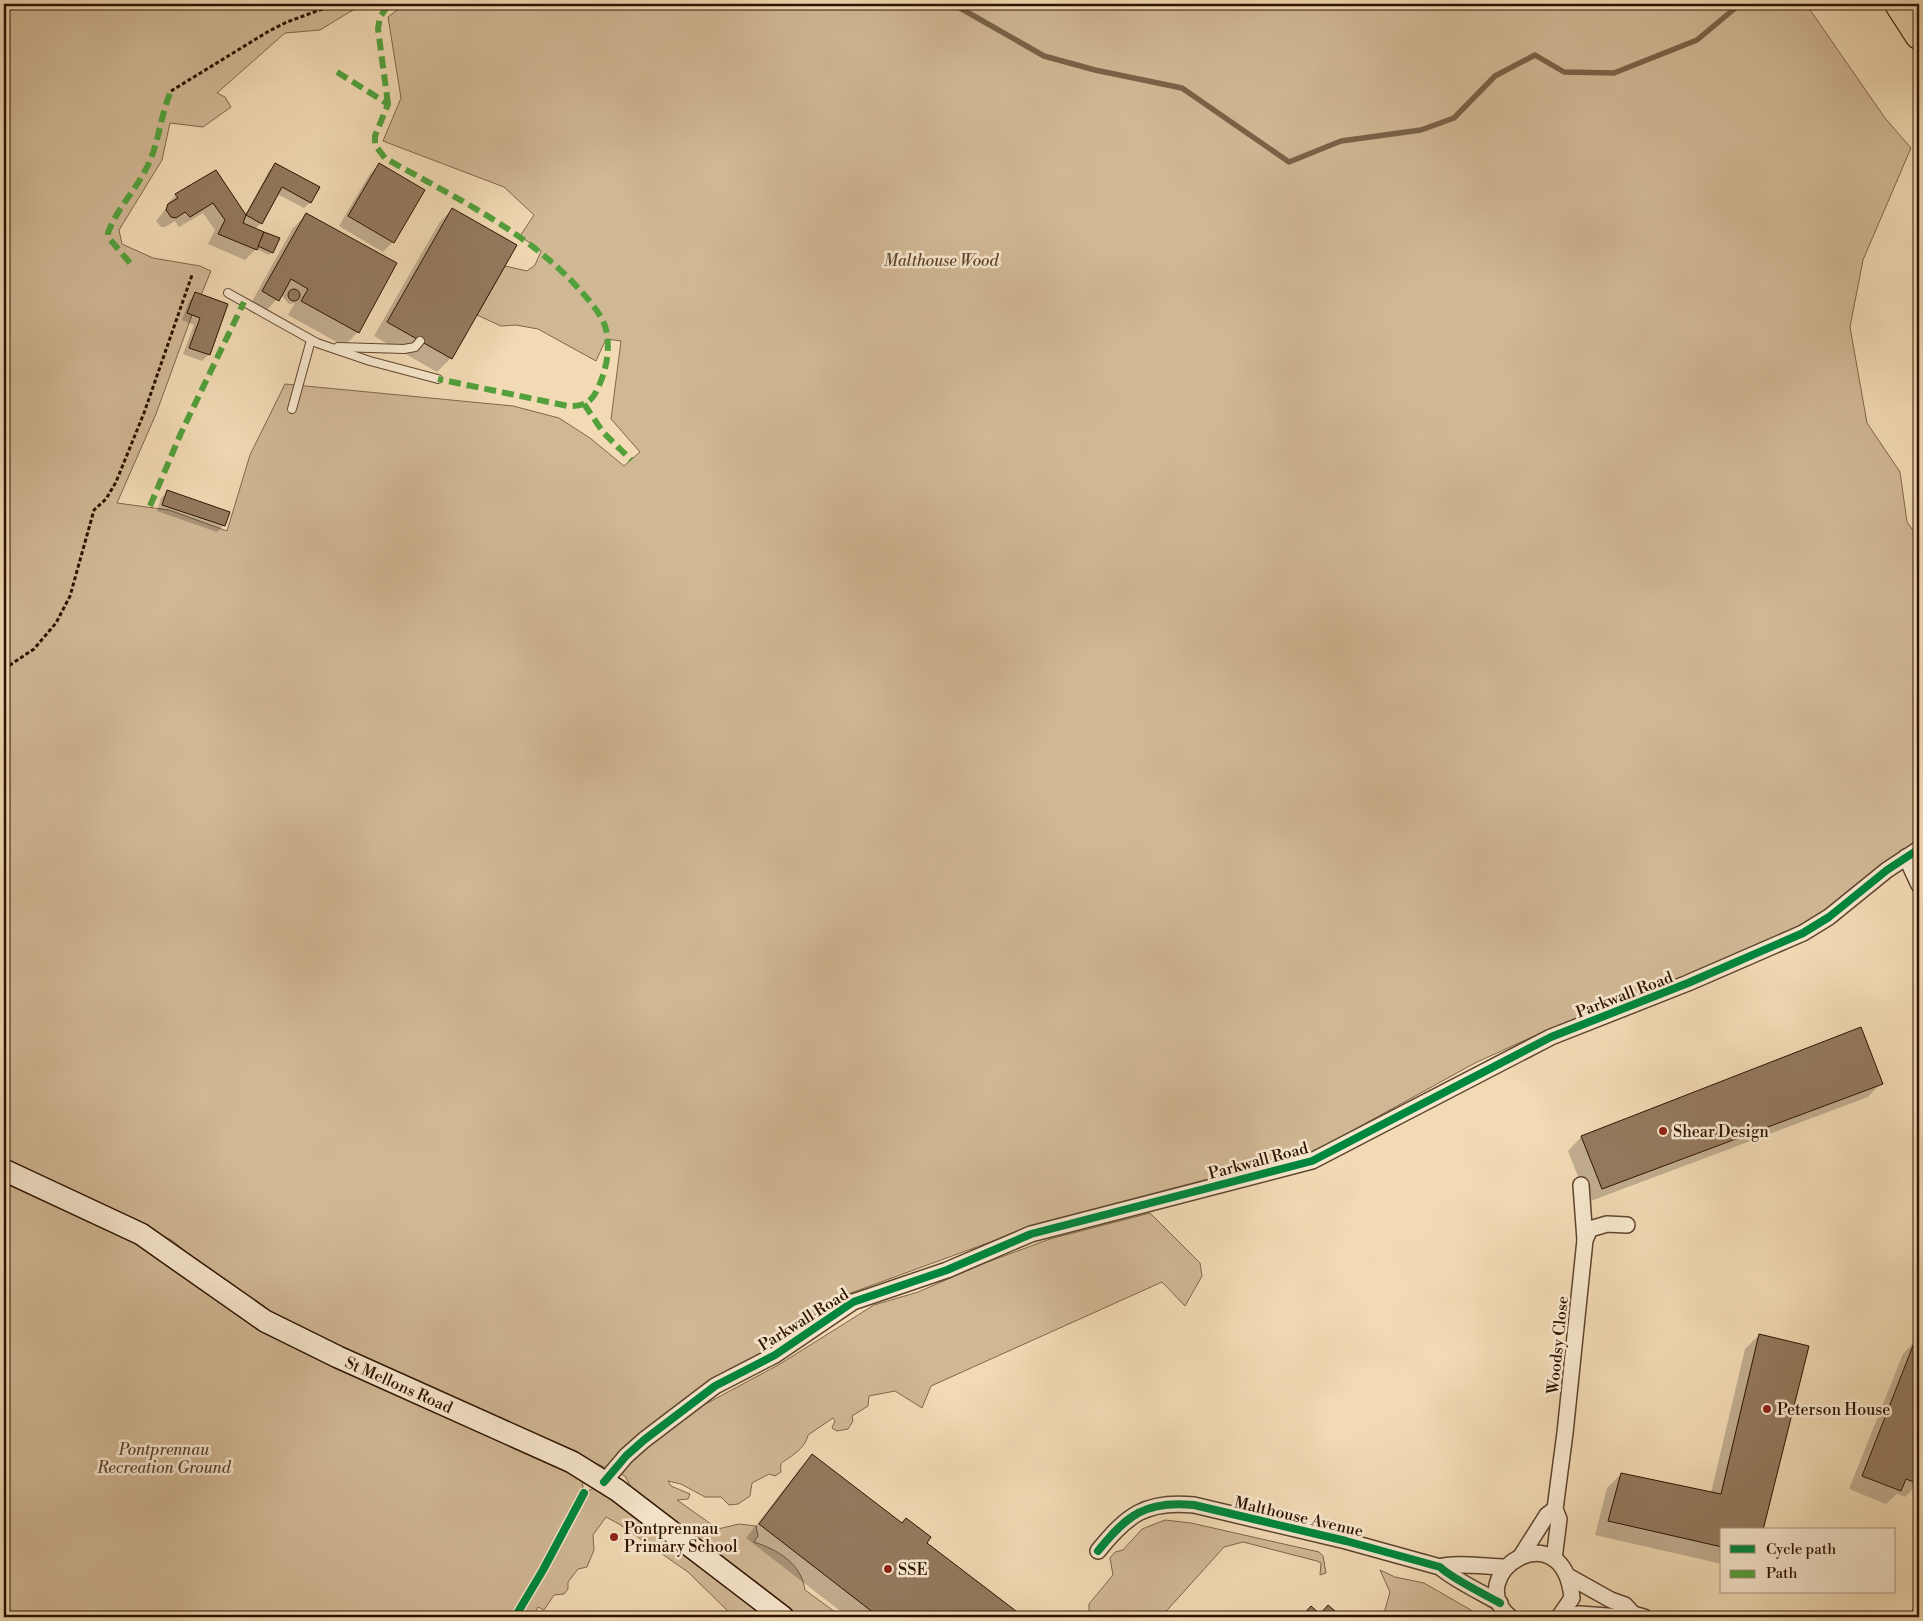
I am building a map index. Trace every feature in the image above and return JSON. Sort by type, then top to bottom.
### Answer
[{"type":"highway","points":[[1899,4],[1919,35]]},
{"type":"main road","name":"St Mellons Road","points":[[4,1170],[142,1234],[265,1321],[346,1360],[563,1458],[604,1482],[783,1617]]},
{"type":"street","name":"Parkwall Road","points":[[604,1482],[614,1469],[644,1440],[715,1386],[775,1355],[853,1302],[947,1270],[1031,1234],[1312,1161],[1551,1037],[1688,983],[1804,933],[1829,917],[1919,849]]},
{"type":"street","points":[[1906,857],[1919,884]]},
{"type":"street","name":"Woodsy Close","points":[[1554,1559],[1559,1519],[1555,1509],[1565,1434],[1585,1240],[1581,1185]]},
{"type":"street","points":[[1585,1240],[1590,1229],[1607,1224],[1627,1225]]},
{"type":"street","name":"Malthouse Avenue","points":[[1098,1551],[1129,1517],[1155,1505],[1172,1503],[1194,1505],[1346,1541],[1440,1567],[1447,1574],[1500,1603]]},
{"type":"street","points":[[1510,1617],[1500,1603],[1499,1577],[1506,1566],[1521,1556],[1547,1515],[1555,1509]]},
{"type":"street","points":[[1521,1556],[1544,1554],[1562,1566],[1568,1576],[1572,1598],[1559,1617]]},
{"type":"street","name":"Malthouse Avenue","points":[[1440,1567],[1449,1563],[1471,1566],[1506,1566]]},
{"type":"street","points":[[1568,1576],[1611,1600],[1625,1605],[1639,1616]]},
{"type":"street","points":[[1559,1617],[1580,1614],[1621,1617],[1639,1616]]},
{"type":"lane","points":[[228,293],[311,340],[328,347],[438,380]]},
{"type":"lane","points":[[292,409],[311,340]]},
{"type":"lane","points":[[328,347],[404,349],[415,346],[420,341]]},
{"type":"path","points":[[171,91],[269,31],[287,22],[336,4]]},
{"type":"path","points":[[4,670],[34,650],[56,624],[70,596],[94,510],[106,499],[116,482],[144,413],[192,275]]},
{"type":"path","points":[[1855,1617],[1859,1614]]},
{"type":"green space","name":"Malthouse Wood","points":[[4,4],[363,4],[320,30],[285,33],[217,93],[225,97],[231,107],[203,127],[170,123],[162,160],[119,230],[122,244],[153,258],[200,266],[211,271],[201,295],[188,313],[192,315],[156,414],[117,503],[169,510],[227,531],[250,455],[285,384],[513,406],[559,418],[590,438],[624,466],[640,452],[611,419],[621,341],[606,339],[596,361],[538,329],[516,325],[501,326],[477,315],[505,266],[527,271],[535,265],[541,251],[520,236],[534,215],[504,187],[383,141],[401,98],[388,17],[405,4],[1806,4],[1885,118],[1911,148],[1863,260],[1850,327],[1867,423],[1900,472],[1907,522],[1919,539],[1919,842],[1863,881],[1830,909],[1804,925],[1712,967],[1543,1032],[1475,1063],[1319,1149],[1287,1160],[1015,1233],[837,1298],[771,1349],[691,1394],[700,1407],[780,1364],[874,1305],[918,1292],[985,1263],[1050,1239],[1150,1213],[1200,1263],[1202,1276],[1185,1306],[1162,1282],[931,1386],[922,1408],[895,1391],[869,1396],[868,1406],[852,1416],[853,1421],[848,1429],[837,1431],[832,1428],[835,1421],[833,1418],[808,1435],[803,1446],[781,1464],[781,1472],[775,1476],[769,1474],[752,1483],[750,1496],[738,1504],[729,1505],[721,1497],[705,1497],[681,1484],[668,1481],[671,1486],[690,1494],[688,1499],[677,1500],[718,1529],[739,1524],[756,1526],[758,1536],[754,1542],[772,1549],[787,1559],[799,1572],[805,1590],[842,1617],[734,1617],[688,1572],[606,1517],[593,1535],[594,1550],[587,1567],[578,1569],[568,1582],[568,1589],[564,1594],[554,1595],[544,1610],[538,1607],[533,1617],[517,1617],[545,1571],[554,1546],[575,1509],[582,1502],[588,1491],[598,1486],[629,1495],[629,1483],[625,1476],[343,1352],[240,1297],[173,1241],[113,1210],[4,1161]]},
{"type":"green space","name":"Pontprennau Recreation Ground","points":[[4,1178],[140,1243],[223,1305],[252,1324],[567,1464],[582,1481],[583,1487],[542,1565],[509,1617],[4,1617]]},
{"type":"green space","points":[[1165,1520],[1191,1523],[1319,1552],[1323,1556],[1326,1573],[1320,1575],[1321,1563],[1317,1561],[1243,1542],[1224,1547],[1161,1617],[1089,1617],[1089,1604],[1113,1575],[1110,1558],[1115,1552],[1123,1550],[1142,1529]]},
{"type":"green space","points":[[1380,1570],[1395,1577],[1424,1583],[1483,1617],[1383,1617],[1390,1592]]},
{"type":"building","points":[[275,163],[320,187],[311,203],[282,187],[262,224],[246,215]]},
{"type":"building","points":[[379,163],[425,190],[394,243],[348,216]]},
{"type":"building","points":[[216,170],[246,215],[243,223],[264,232],[257,250],[218,234],[225,220],[213,203],[190,217],[185,212],[176,218],[171,217],[166,210],[168,204],[178,198],[175,194]]},
{"type":"building","points":[[452,208],[517,245],[452,359],[387,322]]},
{"type":"building","points":[[306,213],[397,263],[359,333],[301,301],[308,289],[291,279],[279,301],[262,291]]},
{"type":"building","points":[[264,232],[280,238],[273,253],[258,246]]},
{"type":"building","points":[[296,289],[299,290],[299,300],[292,301],[289,300],[288,293],[289,290]]},
{"type":"building","points":[[195,292],[228,304],[210,355],[189,348],[200,318],[187,313]]},
{"type":"building","points":[[167,490],[230,512],[225,526],[162,505]]},
{"type":"building","points":[[1861,1027],[1883,1084],[1602,1189],[1581,1136]]},
{"type":"building","name":"Peterson House","points":[[1759,1334],[1809,1346],[1764,1528],[1720,1528],[1720,1547],[1608,1521],[1621,1473],[1721,1494]]},
{"type":"building","points":[[1916,1338],[1919,1340],[1919,1453],[1917,1460],[1919,1461],[1919,1484],[1906,1479],[1901,1491],[1862,1476]]},
{"type":"building","points":[[812,1454],[902,1523],[906,1518],[931,1537],[927,1543],[1016,1611],[1012,1617],[879,1617],[759,1524]]},
{"type":"building","points":[[1328,1605],[1342,1617],[1301,1617],[1311,1606],[1320,1614]]},
{"type":"waterway","points":[[953,4],[1044,56],[1095,70],[1182,88],[1289,162],[1341,141],[1421,130],[1454,118],[1495,76],[1535,55],[1564,72],[1614,73],[1697,40],[1740,4]]},
{"type":"marked path","points":[[388,104],[378,29],[380,17],[389,4]]},
{"type":"marked path","points":[[337,72],[388,104],[375,136],[375,145],[385,158],[488,216],[536,249],[582,293],[597,311],[607,332],[607,359],[604,372],[591,400],[582,405],[568,406],[438,379]]},
{"type":"marked path","points":[[130,263],[108,237],[108,233],[116,216],[142,177],[150,160],[171,91]]},
{"type":"marked path","points":[[150,506],[181,433],[244,302]]},
{"type":"marked path","points":[[584,404],[603,432],[631,460]]},
{"type":"cycle path","points":[[604,1482],[626,1456],[644,1440],[715,1386],[775,1355],[853,1302],[947,1270],[1031,1234],[1312,1161],[1551,1037],[1688,983],[1803,933],[1829,917],[1887,870],[1919,849]]},
{"type":"cycle path","points":[[515,1617],[543,1570],[584,1493]]},
{"type":"cycle path","points":[[1098,1551],[1118,1528],[1128,1519],[1139,1513],[1163,1505],[1194,1505],[1346,1541],[1440,1567],[1460,1581],[1500,1603]]},
{"type":"place","name":"Shear Design","points":[[1663,1131]]},
{"type":"place","name":"Peterson House","points":[[1767,1409]]},
{"type":"place","name":"Pontprennau Primary School","points":[[614,1537]]},
{"type":"place","name":"SSE","points":[[888,1569]]}]
